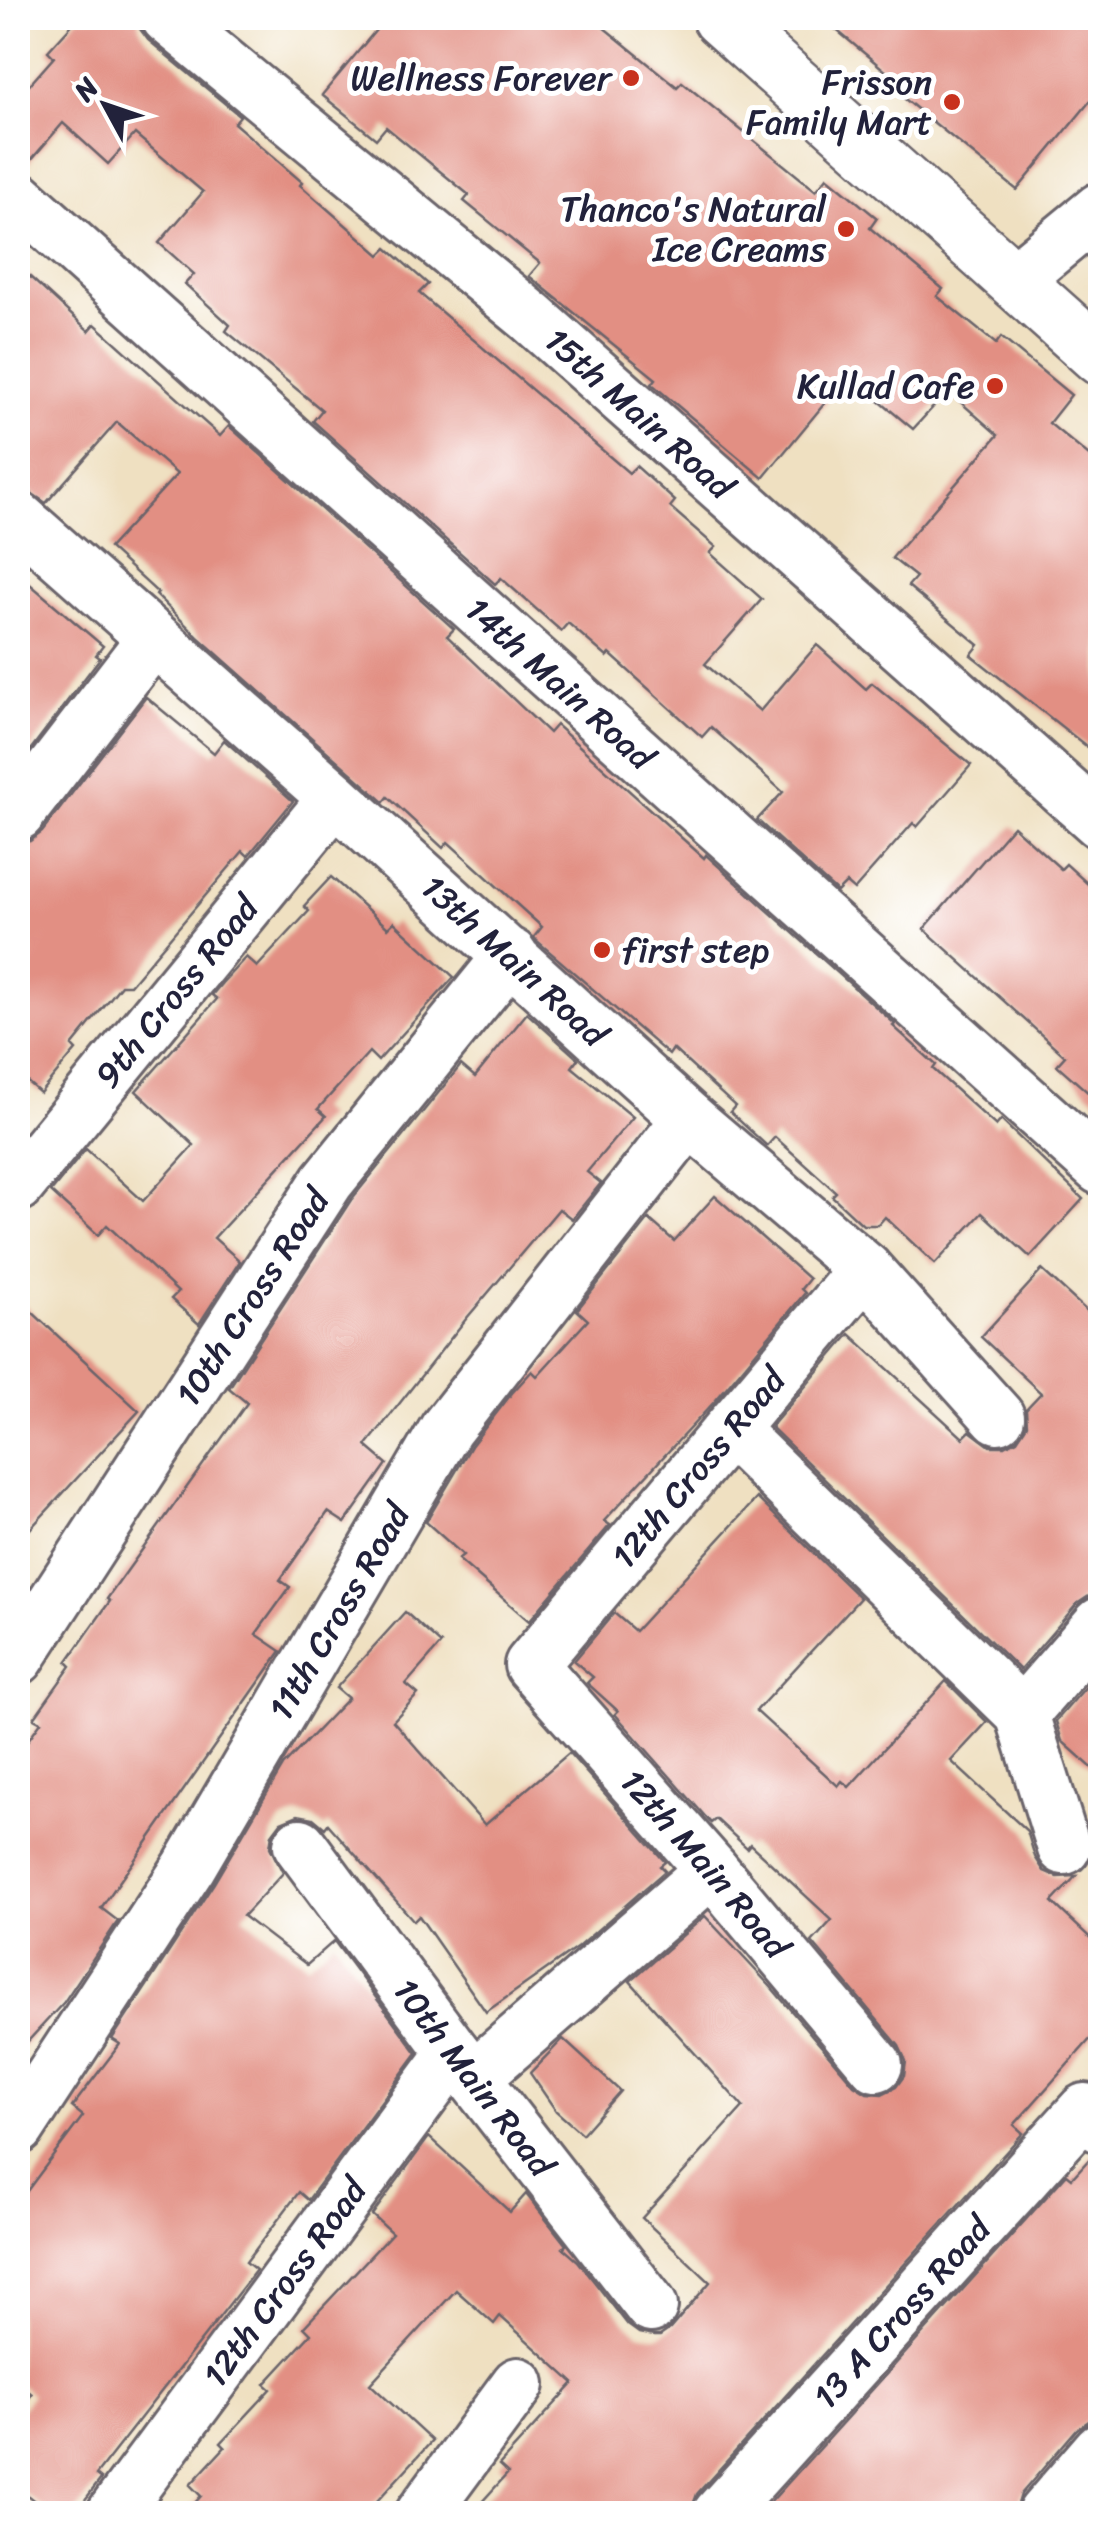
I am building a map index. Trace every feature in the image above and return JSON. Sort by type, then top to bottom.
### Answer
[{"type":"street","name":"15th Main Road","points":[[168,18],[531,317],[1100,822]]},
{"type":"street","points":[[720,18],[1100,357]]},
{"type":"street","name":"14th Main Road","points":[[18,196],[1100,1168]]},
{"type":"street","points":[[1014,280],[1100,209]]},
{"type":"street","name":"13th Main Road","points":[[18,518],[336,798],[689,1119],[865,1270],[998,1417]]},
{"type":"street","points":[[18,814],[153,639]]},
{"type":"street","name":"9th Cross Road","points":[[18,1185],[336,798]]},
{"type":"street","name":"10th Cross Road","points":[[18,1658],[327,1182],[510,955]]},
{"type":"street","name":"11th Cross Road","points":[[18,2128],[189,1868],[446,1428],[689,1119]]},
{"type":"street","name":"12th Cross Road","points":[[530,1665],[865,1270]]},
{"type":"street","points":[[731,1430],[1022,1714],[1064,1848]]},
{"type":"street","points":[[1022,1714],[1100,1624]]},
{"type":"street","name":"12th Main Road","points":[[530,1665],[712,1870],[876,2066]]},
{"type":"street","name":"10th Main Road","points":[[300,1845],[651,2306]]},
{"type":"street","name":"12th Cross Road","points":[[114,2514],[465,2064],[712,1870]]},
{"type":"street","name":"13 A Cross Road","points":[[719,2514],[1093,2118]]},
{"type":"street","points":[[422,2514],[518,2384]]},
{"type":"street","points":[[1044,2514],[1100,2449]]},
{"type":"building","points":[[78,18],[139,18],[140,29],[148,40],[240,116],[234,123],[302,182],[300,185],[380,255],[387,248],[428,284],[419,293],[629,473],[636,466],[675,501],[670,507],[716,547],[710,553],[762,599],[705,664],[760,711],[817,645],[866,689],[872,683],[971,765],[854,890],[846,883],[837,892],[757,820],[783,792],[711,727],[702,737],[610,654],[607,657],[568,623],[561,631],[501,578],[495,584],[313,421],[322,410],[226,331],[230,325],[185,284],[194,274],[159,243],[203,192],[135,134],[108,164],[63,123],[24,168],[18,168],[18,98],[54,57],[48,51]]},
{"type":"building","points":[[386,18],[592,18],[677,87],[682,82],[816,191],[827,177],[877,218],[870,228],[943,289],[937,296],[996,344],[1001,337],[1071,395],[1049,423],[1100,465],[1100,757],[971,655],[979,645],[908,586],[916,577],[892,558],[998,435],[948,391],[913,429],[848,375],[763,478],[652,384],[656,379],[529,276],[540,263],[464,201],[469,195],[386,127],[376,139],[322,95]]},
{"type":"building","points":[[822,18],[1100,18],[1100,89],[1017,190],[900,95],[906,88]]},
{"type":"building","points":[[18,266],[89,331],[95,324],[220,436],[229,426],[454,629],[447,636],[549,733],[556,725],[704,858],[706,855],[895,1024],[936,1065],[933,1069],[996,1126],[1001,1120],[1083,1199],[1030,1257],[982,1213],[935,1264],[885,1217],[878,1225],[863,1225],[832,1196],[836,1192],[775,1137],[767,1146],[730,1112],[735,1106],[673,1049],[669,1055],[536,940],[534,937],[542,927],[448,842],[443,848],[388,797],[384,802],[198,637],[109,548],[177,474],[117,422],[46,503],[25,489],[18,489]]},
{"type":"building","points":[[18,574],[103,646],[96,655],[100,658],[18,766]]},
{"type":"building","points":[[146,697],[214,753],[224,740],[293,801],[248,856],[243,851],[130,985],[121,985],[40,1093],[18,1074],[18,843],[30,841],[42,832]]},
{"type":"building","points":[[1013,826],[1061,869],[1066,864],[1100,895],[1100,1103],[1057,1065],[1065,1056],[924,929]]},
{"type":"building","points":[[331,877],[388,928],[394,922],[454,977],[378,1061],[369,1052],[318,1109],[326,1116],[214,1238],[240,1261],[199,1324],[171,1299],[178,1292],[107,1225],[98,1235],[51,1192],[86,1149],[143,1201],[194,1145],[136,1091],[217,999],[212,995],[222,983],[246,957],[257,967],[309,911],[304,906]]},
{"type":"building","points":[[527,1013],[578,1059],[572,1067],[633,1117],[587,1172],[601,1183],[572,1219],[559,1209],[366,1446],[387,1464],[345,1523],[328,1512],[280,1580],[290,1587],[256,1634],[281,1651],[101,1908],[118,1921],[64,2002],[18,2052],[18,1754],[41,1722],[34,1718],[71,1666],[67,1662],[110,1601],[107,1599],[247,1403],[229,1388],[351,1200],[461,1065],[475,1077]]},
{"type":"building","points":[[715,1196],[809,1279],[801,1289],[805,1293],[715,1401],[604,1521],[610,1525],[529,1621],[458,1559],[463,1555],[426,1522],[471,1446],[512,1393],[532,1371],[537,1376],[588,1320],[577,1310],[649,1219],[674,1241]]},
{"type":"building","points":[[1042,1270],[1100,1323],[1100,1594],[1077,1604],[1020,1670],[771,1427],[850,1334],[963,1438],[970,1431],[990,1446],[1005,1446],[1017,1440],[1027,1425],[1026,1409],[1041,1393],[981,1337]]},
{"type":"building","points":[[18,1299],[139,1411],[18,1542]]},
{"type":"building","points":[[757,1498],[860,1598],[756,1711],[838,1786],[842,1781],[849,1787],[946,1681],[987,1722],[951,1761],[1027,1831],[1044,1871],[1058,1877],[1076,1876],[1052,1902],[1100,1947],[1100,2028],[1014,2125],[1023,2133],[697,2494],[690,2514],[471,2514],[508,2473],[499,2465],[574,2383],[500,2316],[494,2324],[456,2290],[370,2384],[432,2441],[365,2514],[185,2514],[201,2496],[190,2485],[225,2447],[221,2443],[271,2389],[265,2384],[311,2334],[304,2327],[392,2233],[372,2215],[429,2137],[510,2212],[526,2194],[566,2245],[563,2248],[578,2261],[628,2325],[639,2333],[654,2336],[670,2329],[710,2282],[642,2218],[743,2107],[630,1981],[705,1916],[854,2085],[867,2093],[882,2094],[896,2087],[904,2076],[906,2061],[899,2046],[812,1942],[832,1920],[750,1844],[747,1848],[716,1819],[711,1823],[615,1714],[618,1711],[587,1683],[593,1677],[574,1661],[614,1613],[635,1631]]},
{"type":"building","points":[[405,1612],[441,1644],[406,1684],[418,1694],[393,1721],[485,1825],[569,1753],[665,1862],[660,1866],[665,1871],[578,1947],[486,2012],[419,1916],[414,1921],[328,1824],[325,1828],[313,1818],[298,1815],[281,1822],[272,1834],[270,1847],[283,1873],[243,1916],[307,1965],[334,1941],[417,2053],[308,2200],[299,2192],[246,2262],[256,2270],[96,2475],[101,2479],[74,2514],[51,2514],[18,2488],[18,2414],[32,2394],[18,2383],[18,2203],[83,2116],[72,2107],[120,2044],[112,2039],[214,1883],[283,1766],[348,1698],[336,1688]]},
{"type":"building","points":[[1090,1682],[1100,1691],[1100,1775],[1062,1741],[1056,1721]]},
{"type":"building","points":[[563,2039],[620,2091],[582,2134],[556,2111],[530,2073]]},
{"type":"building","points":[[1093,2155],[1100,2155],[1100,2420],[1089,2421],[1077,2429],[1021,2494],[1015,2514],[760,2514],[1067,2174],[1072,2178]]},
{"type":"place","name":"Wellness Forever","points":[[631,78]]},
{"type":"place","name":"Frisson Family Mart","points":[[952,102]]},
{"type":"place","name":"Thanco's Natural Ice Creams","points":[[846,229]]},
{"type":"place","name":"Kullad Cafe","points":[[995,386]]},
{"type":"place","name":"first step","points":[[602,950]]}]
